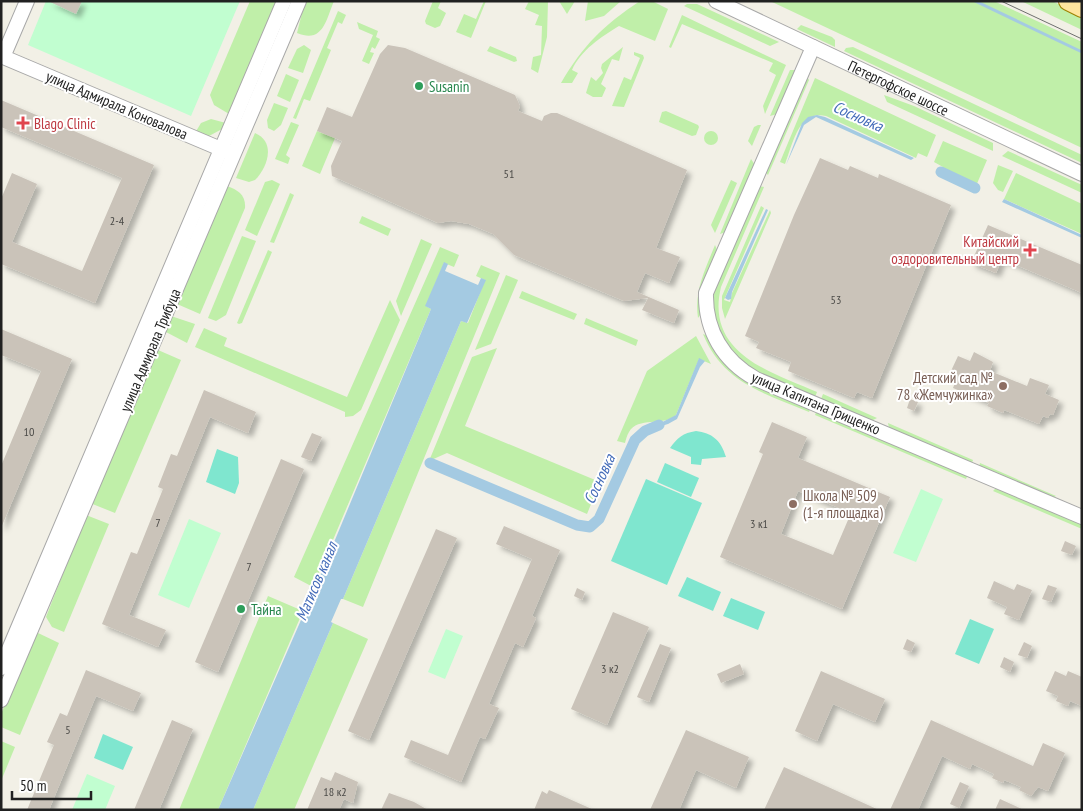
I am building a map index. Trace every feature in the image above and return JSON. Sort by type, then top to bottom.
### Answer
[{"type":"main road","points":[[1068,1],[1082,8]]},
{"type":"street","points":[[2,56],[27,1]]},
{"type":"street","name":"улица Адмирала Трибуца","points":[[1,700],[228,152],[284,1]]},
{"type":"street","name":"улица Адмирала Трибуца","points":[[1,668],[228,152],[299,1]]},
{"type":"street","name":"Петергофское шоссе","points":[[716,1],[1082,174]]},
{"type":"street","name":"улица Капитана Грищенко","points":[[813,47],[706,292],[708,324],[726,355],[736,366],[756,378],[1082,517]]},
{"type":"street","name":"улица Адмирала Коновалова","points":[[2,56],[228,152]]},
{"type":"green space","points":[[46,1],[240,1],[191,116],[28,45]]},
{"type":"green space","points":[[250,1],[277,1],[229,114],[214,105],[210,95]]},
{"type":"green space","points":[[305,1],[334,1],[326,22],[318,33],[306,36],[297,33]]},
{"type":"green space","points":[[433,1],[441,1],[438,8],[446,13],[440,26],[435,28],[426,24],[425,21]]},
{"type":"green space","points":[[484,1],[486,1],[471,38],[456,32],[464,14],[476,19]]},
{"type":"green space","points":[[529,1],[548,1],[547,37],[538,73],[531,69],[533,57],[541,55],[542,26],[535,25],[539,15],[525,9]]},
{"type":"green space","points":[[559,1],[575,1],[567,14]]},
{"type":"green space","points":[[588,1],[621,1],[604,16],[585,21]]},
{"type":"green space","points":[[640,1],[652,1],[668,9],[655,41],[619,26],[599,39],[581,56],[572,70],[578,73],[572,83],[561,83],[595,37],[605,27]]},
{"type":"green space","points":[[770,1],[994,1],[1082,42],[1082,148]]},
{"type":"green space","points":[[1021,1],[1052,1],[1082,15],[1082,30]]},
{"type":"green space","points":[[687,4],[697,4],[779,42],[770,46],[684,6]]},
{"type":"green space","points":[[338,11],[346,15],[342,24],[338,22],[327,48],[331,50],[310,101],[304,99],[296,119],[293,118]]},
{"type":"green space","points":[[682,15],[786,65],[765,114],[763,106],[776,75],[769,71],[773,63],[682,24],[671,48],[669,47]]},
{"type":"green space","points":[[357,22],[378,31],[376,37],[380,39],[375,49],[372,47],[370,52],[374,53],[369,64],[362,61],[373,35],[359,29]]},
{"type":"green space","points":[[801,25],[832,37],[835,40],[835,47],[797,29]]},
{"type":"green space","points":[[304,45],[311,50],[303,73],[288,68],[297,49]]},
{"type":"green space","points":[[490,46],[516,57],[517,61],[514,62],[487,51]]},
{"type":"green space","points":[[623,47],[619,61],[612,59],[601,84],[606,88],[602,97],[593,97],[586,93],[591,77],[596,81],[603,73],[602,64]]},
{"type":"green space","points":[[853,47],[1082,155],[1082,163],[844,51],[846,48]]},
{"type":"green space","points":[[634,52],[643,55],[644,58],[624,107],[612,106],[624,77],[631,80],[640,58],[634,55]]},
{"type":"green space","points":[[790,70],[796,70],[777,114],[770,116]]},
{"type":"green space","points":[[286,74],[299,80],[290,102],[277,96]]},
{"type":"green space","points":[[806,75],[809,80],[768,175],[765,172]]},
{"type":"green space","points":[[815,78],[936,135],[927,157],[918,153],[916,158],[826,116],[817,116],[809,118],[803,123],[794,138],[785,164],[780,162]]},
{"type":"green space","points":[[884,95],[914,106],[993,143],[993,151],[887,102]]},
{"type":"green space","points":[[274,103],[288,108],[281,125],[274,131],[268,128],[267,120]]},
{"type":"green space","points":[[666,111],[698,125],[696,135],[692,136],[659,122],[662,112]]},
{"type":"green space","points":[[211,119],[226,123],[224,128],[209,136],[195,133],[201,123]]},
{"type":"green space","points":[[291,122],[299,125],[286,155],[290,158],[288,164],[275,159]]},
{"type":"green space","points":[[761,125],[752,146],[748,141],[754,127]]},
{"type":"green space","points":[[317,131],[335,138],[320,174],[302,166]]},
{"type":"green space","points":[[708,131],[714,131],[718,138],[714,145],[708,145],[704,141],[704,135]]},
{"type":"green space","points":[[255,133],[266,142],[268,155],[260,175],[255,180],[249,182],[236,178]]},
{"type":"green space","points":[[943,141],[987,160],[976,186],[941,171],[943,167],[934,162]]},
{"type":"green space","points":[[1008,151],[1082,185],[1082,193],[1002,156]]},
{"type":"green space","points":[[751,159],[755,165],[726,232],[720,234]]},
{"type":"green space","points":[[998,165],[1013,171],[1003,192],[998,190],[993,183]]},
{"type":"green space","points":[[1016,173],[1082,204],[1082,234],[1004,199]]},
{"type":"green space","points":[[272,180],[280,184],[257,236],[245,230],[265,182]]},
{"type":"green space","points":[[731,180],[737,183],[715,233],[711,225]]},
{"type":"green space","points":[[227,186],[235,189],[243,196],[245,208],[200,314],[177,304]]},
{"type":"green space","points":[[759,186],[764,187],[721,287],[719,310],[723,328],[732,344],[745,357],[780,376],[817,392],[815,397],[741,362],[723,340],[716,321],[713,303],[718,279]]},
{"type":"green space","points":[[290,193],[294,195],[274,243],[270,242]]},
{"type":"green space","points":[[761,206],[764,208],[724,300],[730,302],[732,293],[770,210],[771,213],[725,319],[722,308],[722,296]]},
{"type":"green space","points":[[362,216],[391,229],[388,236],[359,223]]},
{"type":"green space","points":[[242,236],[256,241],[226,315],[216,321],[208,318]]},
{"type":"green space","points":[[421,239],[432,244],[401,316],[396,301]]},
{"type":"green space","points":[[715,245],[718,252],[702,312],[698,318],[699,290]]},
{"type":"green space","points":[[440,247],[459,255],[454,267],[444,263],[426,306],[431,309],[313,587],[294,577]]},
{"type":"green space","points":[[268,250],[272,252],[242,323],[239,324],[237,323]]},
{"type":"green space","points":[[481,265],[500,273],[363,607],[343,599],[461,321],[468,323],[485,280],[476,276]]},
{"type":"green space","points":[[506,275],[518,280],[491,344],[475,350]]},
{"type":"green space","points":[[522,291],[577,314],[574,320],[519,298]]},
{"type":"green space","points":[[390,300],[400,320],[361,410],[353,416],[345,417],[345,412],[195,347],[204,328],[227,338],[224,346],[347,397]]},
{"type":"green space","points":[[171,316],[195,324],[187,343],[164,331]]},
{"type":"green space","points":[[586,318],[638,340],[636,346],[584,324]]},
{"type":"green space","points":[[703,334],[708,336],[714,346],[811,407],[809,412],[761,392],[733,375],[711,351]]},
{"type":"green space","points":[[696,336],[711,364],[699,359],[676,415],[671,419],[638,424],[629,432],[625,443],[617,441],[647,371]]},
{"type":"green space","points":[[497,348],[465,426],[600,482],[587,514],[447,453],[429,461],[472,357]]},
{"type":"green space","points":[[158,350],[181,360],[115,513],[90,503]]},
{"type":"green space","points":[[823,394],[877,418],[871,421],[821,399]]},
{"type":"green space","points":[[817,410],[968,474],[966,479],[815,415]]},
{"type":"green space","points":[[888,423],[973,460],[972,463],[889,428]]},
{"type":"green space","points":[[980,463],[1056,496],[1052,498],[979,467]]},
{"type":"green space","points":[[997,487],[1082,523],[1082,529],[993,491]]},
{"type":"green space","points":[[921,489],[943,499],[916,562],[893,553]]},
{"type":"green space","points":[[86,515],[109,524],[64,632],[52,627],[46,617]]},
{"type":"green space","points":[[189,519],[221,533],[189,608],[158,595]]},
{"type":"green space","points":[[268,596],[303,611],[218,810],[179,810]]},
{"type":"green space","points":[[333,623],[368,639],[294,810],[253,810]]},
{"type":"green space","points":[[446,629],[463,636],[445,679],[428,672]]},
{"type":"green space","points":[[36,632],[59,643],[20,735],[1,727],[1,714]]},
{"type":"green space","points":[[1,741],[15,747],[1,781]]},
{"type":"green space","points":[[87,774],[115,786],[105,810],[72,810]]},
{"type":"shaded area","points":[[817,115],[914,158],[911,160],[816,117],[804,125],[786,165],[802,123],[808,117]]},
{"type":"shaded area","points":[[1004,199],[1082,235],[1082,238],[1002,202]]},
{"type":"shaded area","points":[[766,209],[768,210],[732,292],[731,299],[728,300],[725,298]]},
{"type":"shaded area","points":[[444,262],[448,264],[445,271],[478,285],[481,278],[486,280],[467,323],[461,321],[343,599],[341,599],[331,622],[333,623],[253,810],[218,810],[315,588],[431,309],[425,306]]},
{"type":"shaded area","points":[[699,358],[705,361],[700,367],[677,419],[668,424],[645,431],[676,415]]},
{"type":"shaded area","points":[[696,431],[715,438],[726,457],[702,459],[701,465],[691,464],[691,457],[670,448],[681,436]]},
{"type":"shaded area","points":[[217,449],[238,457],[239,483],[235,494],[206,482]]},
{"type":"shaded area","points":[[665,463],[699,478],[691,497],[657,482]]},
{"type":"shaded area","points":[[646,479],[702,503],[667,585],[611,561]]},
{"type":"shaded area","points":[[687,577],[721,592],[713,611],[678,596]]},
{"type":"shaded area","points":[[731,598],[765,612],[758,630],[723,616]]},
{"type":"shaded area","points":[[970,619],[994,629],[979,664],[955,654]]},
{"type":"shaded area","points":[[103,734],[133,747],[123,770],[94,758]]},
{"type":"building","points":[[48,1],[82,1],[76,14]]},
{"type":"building","points":[[388,45],[405,48],[515,95],[520,106],[518,111],[542,121],[544,116],[557,113],[687,170],[656,248],[680,257],[669,283],[645,273],[637,292],[679,310],[674,323],[642,310],[648,298],[624,301],[514,255],[493,234],[469,224],[451,221],[438,223],[332,176],[331,166],[342,141],[317,131],[327,107],[352,117],[380,54]]},
{"type":"building","points":[[1,100],[154,165],[95,303],[1,264],[1,199],[12,173],[37,184],[12,242],[82,271],[122,178],[1,127]]},
{"type":"building","points":[[820,158],[848,170],[850,166],[878,178],[879,174],[951,205],[872,398],[857,392],[854,398],[788,371],[791,362],[756,348],[759,342],[745,336],[794,215]]},
{"type":"building","points":[[988,225],[1082,265],[1082,293],[1002,259],[996,273],[971,263]]},
{"type":"building","points":[[1,329],[72,359],[1,528],[1,466],[41,371],[1,355]]},
{"type":"building","points":[[974,352],[993,362],[990,371],[1027,386],[1030,378],[1049,385],[1045,394],[1059,400],[1053,415],[1050,414],[1048,418],[1043,416],[1039,424],[1004,410],[1003,413],[987,406],[989,403],[953,388],[957,378],[952,376],[954,372],[951,371],[958,356],[970,361]]},
{"type":"building","points":[[204,390],[256,412],[248,433],[210,417],[129,615],[166,630],[158,647],[102,624],[131,552],[137,554],[163,489],[158,487],[171,454],[177,456]]},
{"type":"building","points":[[910,399],[918,402],[914,411],[907,408]]},
{"type":"building","points":[[772,422],[807,437],[798,458],[890,497],[842,609],[720,557],[763,454],[759,452]],"holes":[[[798,491],[851,513],[833,555],[781,534]]]},
{"type":"building","points":[[312,433],[322,437],[311,461],[301,457]]},
{"type":"building","points":[[281,459],[304,469],[218,672],[195,662]]},
{"type":"building","points":[[504,526],[560,550],[532,616],[536,618],[523,647],[515,643],[489,704],[499,708],[485,739],[480,737],[461,782],[404,757],[411,740],[448,755],[532,559],[496,544]]},
{"type":"building","points":[[436,529],[457,538],[369,740],[348,731]]},
{"type":"building","points":[[1065,541],[1076,546],[1072,555],[1061,551]]},
{"type":"building","points":[[994,581],[1014,590],[1017,584],[1032,590],[1019,620],[1004,614],[1007,607],[987,598]]},
{"type":"building","points":[[1048,585],[1057,588],[1051,602],[1042,599]]},
{"type":"building","points":[[577,588],[585,592],[582,600],[574,596]]},
{"type":"building","points":[[613,612],[649,627],[607,725],[571,709]]},
{"type":"building","points":[[907,639],[915,643],[911,652],[903,649]]},
{"type":"building","points":[[1024,642],[1032,646],[1027,658],[1018,655]]},
{"type":"building","points":[[660,644],[671,648],[649,702],[637,697]]},
{"type":"building","points":[[1004,657],[1014,662],[1010,672],[1000,667]]},
{"type":"building","points":[[740,664],[744,674],[721,683],[717,674]]},
{"type":"building","points":[[86,670],[141,693],[133,711],[96,696],[49,810],[27,810],[54,745],[47,742],[60,713],[67,716]]},
{"type":"building","points":[[821,671],[885,699],[875,722],[833,704],[817,741],[795,731]]},
{"type":"building","points":[[1055,671],[1066,676],[1068,671],[1082,677],[1082,706],[1070,701],[1068,706],[1056,701],[1058,696],[1046,691]]},
{"type":"building","points":[[172,720],[193,729],[159,810],[134,810]]},
{"type":"building","points":[[931,720],[1033,766],[1043,743],[1065,753],[1048,791],[1038,787],[1031,796],[1019,790],[1021,787],[1004,780],[1003,783],[992,778],[994,774],[972,764],[970,769],[942,756],[918,810],[890,810]]},
{"type":"building","points":[[686,730],[749,757],[736,788],[696,770],[679,810],[650,810]]},
{"type":"building","points":[[784,767],[806,777],[879,810],[764,810]]},
{"type":"building","points":[[335,772],[358,782],[353,803],[344,799],[339,810],[307,810],[321,777],[331,781]]},
{"type":"building","points":[[960,782],[969,786],[959,808],[950,804]]},
{"type":"building","points":[[549,790],[594,810],[534,810],[542,791],[547,794]]},
{"type":"building","points":[[389,793],[414,802],[428,810],[381,810]]},
{"type":"building","points":[[1000,799],[1024,810],[995,810]]},
{"type":"waterway","points":[[975,1],[1082,52]]},
{"type":"waterway","name":"Сосновка","points":[[941,172],[975,188]]},
{"type":"waterway","name":"Сосновка","points":[[430,463],[577,525],[590,527],[599,519],[635,440],[645,431],[659,425]]},
{"type":"tram line","points":[[1001,1],[1082,39]]},
{"type":"place","name":"Susanin","points":[[419,86]]},
{"type":"place","name":"Blago Clinic","points":[[23,123]]},
{"type":"place","name":"Китайский оздоровительный центр","points":[[1030,250]]},
{"type":"place","name":"Детский сад № 78 «Жемчужинка»","points":[[1003,386]]},
{"type":"place","name":"Школа № 509 (1-я площадка)","points":[[793,504]]},
{"type":"place","name":"Тайна","points":[[241,609]]},
{"type":"water label","name":"Матисов канал","points":[[316,581]]}]
